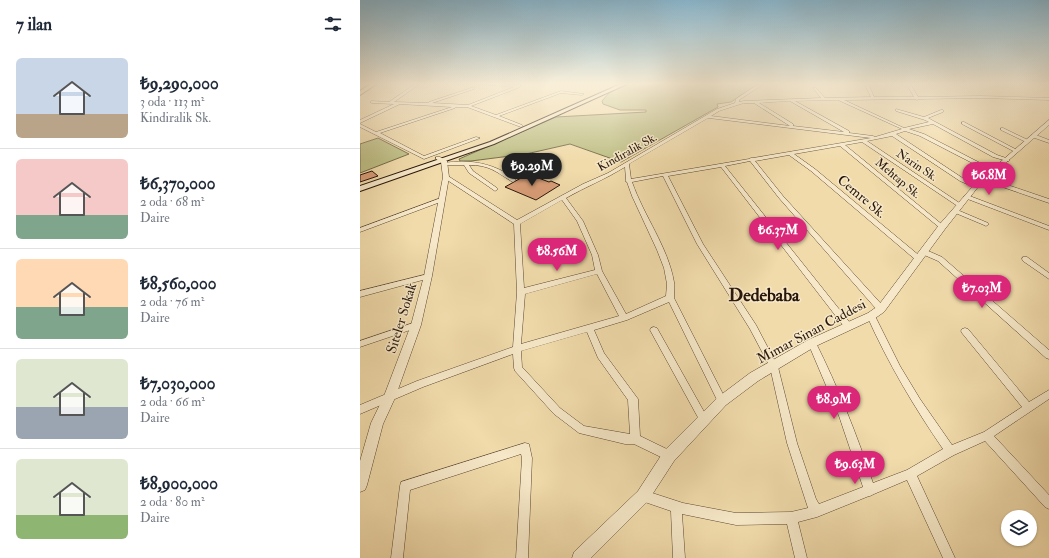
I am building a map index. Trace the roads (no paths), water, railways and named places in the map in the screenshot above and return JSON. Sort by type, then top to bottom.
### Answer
[{"type":"main road","points":[[360,184],[443,161],[558,109]]},
{"type":"main road","points":[[360,189],[492,143],[568,109]]},
{"type":"street","points":[[360,123],[389,109]]},
{"type":"street","points":[[377,133],[449,109]]},
{"type":"street","points":[[477,109],[521,126]]},
{"type":"street","points":[[497,116],[516,109]]},
{"type":"street","name":"Kindiralik Sk.","points":[[517,223],[585,185],[610,174],[721,109]]},
{"type":"street","points":[[766,109],[794,126]]},
{"type":"street","points":[[805,109],[848,134]]},
{"type":"street","points":[[861,109],[904,129],[922,135],[967,159],[995,170]]},
{"type":"street","points":[[897,110],[926,119],[995,156],[1007,160]]},
{"type":"street","points":[[926,119],[926,117],[942,111]]},
{"type":"street","points":[[709,117],[794,126],[880,138]]},
{"type":"street","name":"Mimar Sinan Caddesi","points":[[580,558],[592,552],[643,496],[669,456],[722,401],[754,377],[774,367],[812,343],[871,316],[881,309],[942,227],[980,182],[1018,151],[1049,122]]},
{"type":"street","points":[[360,123],[424,158],[478,138]]},
{"type":"street","points":[[628,181],[880,138],[894,135],[903,131],[904,129],[932,123]]},
{"type":"street","points":[[963,123],[1018,151]]},
{"type":"street","points":[[1002,129],[1031,139],[1049,142]]},
{"type":"street","points":[[894,135],[962,180],[980,182],[1049,201]]},
{"type":"street","name":"Narin Sk.","points":[[863,141],[957,208],[986,224]]},
{"type":"street","name":"Mehtap Sk.","points":[[842,145],[942,227]]},
{"type":"street","name":"Cemre Sk.","points":[[789,153],[813,170],[921,256],[940,259],[1049,356]]},
{"type":"street","points":[[751,159],[781,197],[881,309]]},
{"type":"street","points":[[443,161],[489,166],[513,180]]},
{"type":"street","name":"Siteler Sokak","points":[[360,485],[377,423],[389,398],[416,325],[428,276],[446,178],[443,161]]},
{"type":"street","points":[[466,164],[471,172],[495,189]]},
{"type":"street","points":[[627,164],[628,181],[666,266],[672,290],[670,298],[722,401]]},
{"type":"street","points":[[722,165],[848,326]]},
{"type":"street","points":[[610,174],[620,171],[627,173]]},
{"type":"street","points":[[665,175],[700,244],[753,327],[774,367],[792,443],[811,502],[817,511]]},
{"type":"street","points":[[446,178],[517,223],[521,292],[517,349],[518,368],[557,411],[582,430],[625,439],[635,439],[669,456]]},
{"type":"street","points":[[967,197],[1049,228]]},
{"type":"street","points":[[563,198],[580,221],[595,255],[599,271],[624,318]]},
{"type":"street","points":[[360,236],[363,229],[442,200]]},
{"type":"street","points":[[1024,259],[1049,277]]},
{"type":"street","points":[[521,292],[599,271]]},
{"type":"street","points":[[360,294],[428,276]]},
{"type":"street","points":[[360,410],[420,384],[517,349],[624,318],[670,298]]},
{"type":"street","points":[[871,316],[888,353],[903,380],[950,451]]},
{"type":"street","points":[[360,344],[416,325]]},
{"type":"street","points":[[590,329],[601,355],[633,399],[635,439]]},
{"type":"street","points":[[654,330],[704,420]]},
{"type":"street","points":[[965,331],[1028,407]]},
{"type":"street","points":[[812,343],[830,382],[850,433],[870,491]]},
{"type":"street","points":[[643,496],[676,507],[736,519],[791,518],[817,511],[910,474],[950,451],[987,435],[1049,394]]},
{"type":"street","points":[[987,435],[1049,503]]},
{"type":"street","points":[[397,558],[405,486],[525,448],[526,458],[522,558]]},
{"type":"street","points":[[910,474],[949,558]]},
{"type":"street","points":[[676,507],[679,558]]},
{"type":"street","points":[[791,518],[801,558]]},
{"type":"district","name":"Dedebaba","points":[[764,295]]}]
